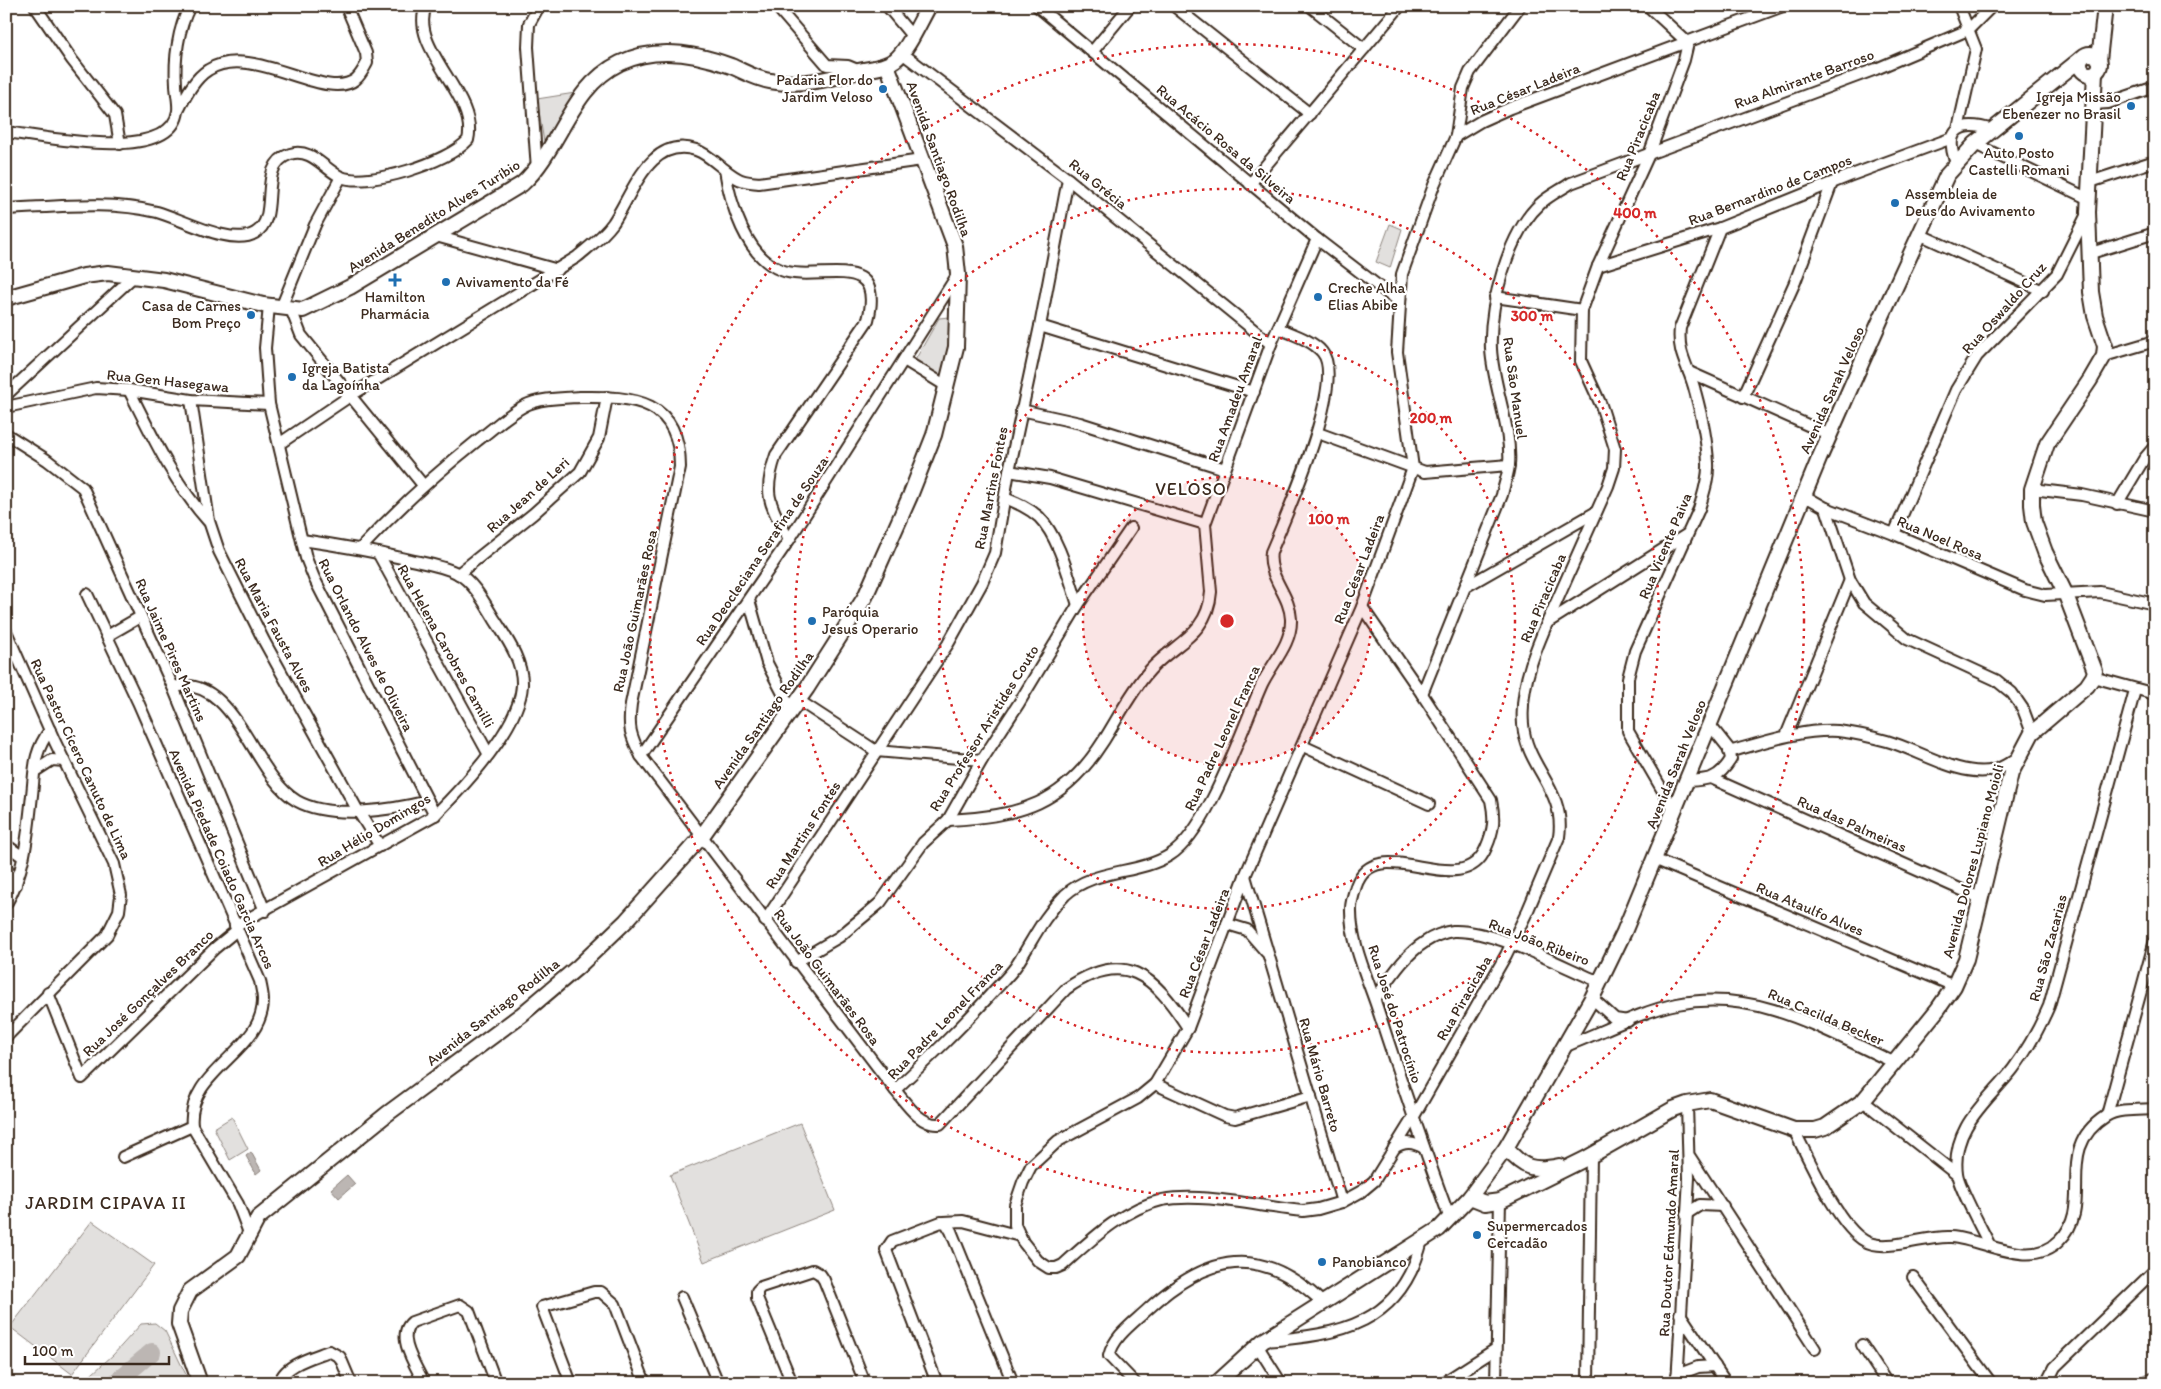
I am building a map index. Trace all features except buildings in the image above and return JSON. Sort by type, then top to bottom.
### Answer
[{"type":"main road","points":[[887,64],[902,53],[929,6]]},
{"type":"main road","name":"Avenida Sarah Veloso","points":[[1217,1383],[1260,1343],[1422,1240],[1450,1219],[1506,1148],[1592,998],[1624,932],[1830,435],[1947,175],[1975,144],[2059,77],[2089,64],[2105,8]]},
{"type":"main road","name":"Avenida Benedito Alves Turíbio","points":[[6,298],[84,276],[108,273],[135,275],[280,308],[302,310],[342,290],[522,184],[537,170],[582,93],[593,80],[623,62],[656,54],[691,54],[724,64],[767,81],[790,84],[812,83],[871,70],[887,64]]},
{"type":"main road","name":"Avenida Santiago Rodilha","points":[[200,1383],[179,1324],[180,1311],[190,1291],[238,1256],[258,1218],[387,1114],[520,1015],[579,966],[626,921],[702,836],[795,704],[865,596],[910,496],[934,435],[948,387],[956,347],[958,274],[950,231],[887,64]]},
{"type":"main road","points":[[2089,64],[2094,104],[2088,206],[2091,292],[2095,316],[2105,346],[2104,356],[2047,444],[2032,489],[2034,522],[2092,660],[2094,677]]},
{"type":"main road","name":"Avenida Dolores Lupiano Moioli","points":[[1794,1130],[1815,1130],[1825,1127],[1863,1101],[1938,1009],[1954,986],[1966,958],[2011,773],[2032,733],[2094,677]]},
{"type":"main road","points":[[1470,1196],[1486,1203],[1504,1199],[1577,1163],[1673,1109],[1688,1104],[1710,1100],[1794,1130]]},
{"type":"main road","points":[[1506,1148],[1525,1165],[1541,1170],[1577,1163]]},
{"type":"main road","points":[[1504,1199],[1521,1183],[1525,1165]]},
{"type":"street","points":[[35,6],[72,60],[115,115],[120,144]]},
{"type":"street","points":[[178,110],[176,83],[177,47],[190,6]]},
{"type":"street","points":[[6,132],[120,144],[142,140],[168,130],[176,119],[178,110],[187,93],[207,70],[228,61],[251,62],[315,81],[336,84],[349,83],[356,79],[367,63],[366,53],[346,6]]},
{"type":"street","points":[[6,209],[84,205],[127,207],[158,212],[228,236],[248,236],[256,232],[264,222],[268,210],[268,188],[272,174],[280,161],[291,154],[301,154],[318,160],[341,177],[357,179],[403,172],[429,164],[453,153],[468,140],[469,128],[466,113],[430,44],[424,28],[426,6]]},
{"type":"street","points":[[537,170],[528,48],[529,24],[539,6]]},
{"type":"street","points":[[776,6],[827,65],[848,66],[860,71]]},
{"type":"street","points":[[887,6],[912,36]]},
{"type":"street","name":"Rua Acácio Rosa da Silveira","points":[[1037,6],[1317,239],[1399,302]]},
{"type":"street","points":[[1092,52],[1130,6]]},
{"type":"street","points":[[1174,6],[1310,114]]},
{"type":"street","points":[[1310,6],[1364,49]]},
{"type":"street","points":[[1250,184],[1400,6]]},
{"type":"street","points":[[1456,136],[1463,88],[1470,72],[1520,6]]},
{"type":"street","points":[[1648,6],[1688,43]]},
{"type":"street","name":"Rua César Ladeira","points":[[1038,1261],[1014,1224],[1015,1205],[1023,1182],[1031,1166],[1058,1141],[1138,1098],[1155,1084],[1188,1028],[1245,876],[1362,607],[1414,468],[1397,352],[1402,274],[1434,185],[1456,136],[1481,121],[1510,108],[1783,6]]},
{"type":"street","points":[[1956,163],[1951,151],[1976,50],[1959,6]]},
{"type":"street","points":[[1968,30],[1992,6]]},
{"type":"street","name":"Rua Almirante Barroso","points":[[1650,152],[1876,69],[1968,30]]},
{"type":"street","name":"Rua Piracicaba","points":[[1038,1261],[1049,1268],[1063,1265],[1105,1229],[1140,1208],[1161,1200],[1177,1198],[1208,1199],[1303,1211],[1342,1202],[1362,1192],[1374,1181],[1413,1118],[1511,944],[1552,855],[1561,826],[1560,812],[1535,762],[1522,724],[1525,686],[1548,622],[1614,468],[1615,449],[1601,405],[1581,361],[1582,310],[1598,266],[1650,152],[1684,60],[1688,43]]},
{"type":"street","name":"Rua Grécia","points":[[902,53],[1068,179],[1271,344]]},
{"type":"street","points":[[2094,104],[2108,103],[2155,87]]},
{"type":"street","name":"Rua Bernardino de Campos","points":[[1598,266],[1720,228],[1955,134],[1970,124],[1992,130]]},
{"type":"street","points":[[1975,144],[2088,206]]},
{"type":"street","points":[[279,444],[350,396],[558,270],[601,238],[622,208],[644,169],[660,154],[677,147],[698,150],[738,180],[759,183],[922,160]]},
{"type":"street","name":"Rua São Manuel","points":[[1422,694],[1502,495],[1509,465],[1508,442],[1491,350],[1492,316],[1495,297],[1520,228],[1540,204],[1571,183],[1650,152]]},
{"type":"street","points":[[2090,182],[2155,161]]},
{"type":"street","points":[[726,170],[728,190],[742,230],[761,256],[781,270],[808,273],[843,272],[856,275],[867,284],[872,295],[868,320],[776,455],[771,470],[768,497],[789,540]]},
{"type":"street","name":"Rua Orlando Alves de Oliveira","points":[[341,177],[314,225],[265,348],[269,404],[302,540],[314,578],[435,815]]},
{"type":"street","name":"Rua Martins Fontes","points":[[765,921],[948,644],[982,583],[995,552],[1021,410],[1040,326],[1068,179]]},
{"type":"street","points":[[1743,397],[1795,282],[1832,183]]},
{"type":"street","name":"Rua Oswaldo Cruz","points":[[1894,534],[1956,390],[1977,356],[2043,291],[2065,259],[2088,206]]},
{"type":"street","name":"Rua Vicente Paiva","points":[[1674,810],[1628,731],[1626,700],[1628,678],[1636,651],[1699,509],[1708,464],[1696,391],[1679,348],[1680,328],[1720,228]]},
{"type":"street","points":[[2091,253],[2155,233]]},
{"type":"street","points":[[1921,235],[2043,291]]},
{"type":"street","points":[[436,236],[558,270]]},
{"type":"street","name":"Rua Amadeu Amaral","points":[[948,820],[992,817],[1022,810],[1037,804],[1057,791],[1084,768],[1150,670],[1185,643],[1208,612],[1211,592],[1205,524],[1271,344],[1317,239]]},
{"type":"street","name":"Rua Deocleciana Serafina de Souza","points":[[641,756],[789,540],[958,274]]},
{"type":"street","points":[[6,395],[135,275]]},
{"type":"street","points":[[1495,297],[1582,310]]},
{"type":"street","points":[[280,308],[424,485]]},
{"type":"street","points":[[1040,326],[1254,392]]},
{"type":"street","name":"Rua Padre Leonel Franca","points":[[1188,1028],[1171,1001],[1148,980],[1131,971],[1100,969],[1081,978],[1066,989],[940,1124],[928,1122],[917,1115],[895,1090],[961,1028],[1016,966],[1043,920],[1070,890],[1104,875],[1158,861],[1180,848],[1205,812],[1263,682],[1287,641],[1291,619],[1269,564],[1271,552],[1318,433],[1328,368],[1322,352],[1310,343],[1278,328]]},
{"type":"street","points":[[2104,356],[2155,341]]},
{"type":"street","points":[[904,360],[948,387]]},
{"type":"street","points":[[1689,372],[1830,435]]},
{"type":"street","name":"Rua Gen Hasegawa","points":[[6,408],[87,390],[129,390],[190,400],[269,404]]},
{"type":"street","points":[[129,390],[171,472],[183,490],[209,521]]},
{"type":"street","name":"Rua Jean de Leri","points":[[458,574],[580,472],[599,438],[607,397]]},
{"type":"street","name":"Rua João Guimarães Rosa","points":[[361,548],[398,508],[424,485],[526,405],[573,398],[629,398],[648,404],[668,422],[676,434],[680,451],[680,468],[628,725],[632,739],[641,756],[895,1090]]},
{"type":"street","name":"Rua Maria Fausta Alves","points":[[190,400],[209,521],[219,551],[260,632],[358,811],[380,846]]},
{"type":"street","points":[[1021,410],[1080,423],[1225,470]]},
{"type":"street","points":[[1318,433],[1425,472],[1509,465]]},
{"type":"street","name":"Rua Jaime Pires Martins","points":[[6,434],[47,460],[83,488],[173,687],[265,911]]},
{"type":"street","points":[[2117,504],[2144,459],[2155,446]]},
{"type":"street","points":[[1009,472],[1050,478],[1205,524]]},
{"type":"street","points":[[2032,489],[2082,495],[2155,511]]},
{"type":"street","name":"Rua Noel Rosa","points":[[1805,496],[1826,508],[1894,534],[2025,590],[2045,595],[2100,592],[2155,604]]},
{"type":"street","points":[[1005,498],[1027,508],[1045,525],[1064,562],[1078,605]]},
{"type":"street","points":[[1826,508],[1850,580],[1864,603],[1906,639],[1996,680],[2012,692],[2022,709],[2032,733]]},
{"type":"street","points":[[1467,586],[1596,512]]},
{"type":"street","name":"Rua Professor Aristides Couto","points":[[796,962],[839,936],[880,903],[923,843],[948,820],[982,760],[1078,605],[1131,528]]},
{"type":"street","points":[[1548,622],[1686,535]]},
{"type":"street","points":[[302,540],[361,548],[436,566],[458,574]]},
{"type":"street","name":"Rua Helena Carobres Camilli","points":[[378,553],[488,754]]},
{"type":"street","points":[[1477,560],[1494,571]]},
{"type":"street","name":"Rua Hélio Domingos","points":[[236,928],[435,815],[459,791],[506,729],[517,706],[522,685],[520,669],[513,650],[484,602],[475,590],[458,574]]},
{"type":"street","points":[[1786,736],[1850,580]]},
{"type":"street","name":"Avenida Piedade Coiado Garcia Arcos","points":[[87,594],[260,981],[263,999],[262,1010],[250,1034],[204,1084],[195,1097],[191,1113],[192,1126]]},
{"type":"street","points":[[748,600],[767,664],[795,704],[876,751],[982,760]]},
{"type":"street","name":"Rua José do Patrocínio","points":[[1362,607],[1422,694],[1491,800],[1495,818],[1494,829],[1481,860],[1475,866],[1455,871],[1390,862],[1374,866],[1362,876],[1357,884],[1351,908],[1359,958],[1413,1118],[1450,1219]]},
{"type":"street","points":[[107,636],[140,617]]},
{"type":"street","name":"Rua Pastor Cícero Canuto de Lima","points":[[6,631],[64,761],[114,864],[121,895],[120,911],[107,934],[6,1037]]},
{"type":"street","points":[[2094,677],[2135,690],[2155,694]]},
{"type":"street","points":[[173,687],[185,684],[213,695],[238,724],[268,772],[296,800],[326,810],[358,811],[397,808],[428,801]]},
{"type":"street","name":"Rua São Zacarias","points":[[1956,1174],[1958,1152],[1964,1129],[1972,1115],[2011,1070],[2032,1042],[2049,1006],[2135,690]]},
{"type":"street","points":[[1686,780],[1711,778],[1723,772],[1730,759],[1723,739],[1710,725]]},
{"type":"street","points":[[6,904],[16,885],[23,857],[35,771],[35,756],[40,744],[50,730]]},
{"type":"street","points":[[1729,752],[1786,736],[1811,732],[1839,732],[1887,741],[1940,762],[1975,771],[1994,770],[2018,758]]},
{"type":"street","points":[[1303,746],[1429,804]]},
{"type":"street","points":[[35,771],[52,760],[64,761]]},
{"type":"street","name":"Rua das Palmeiras","points":[[1711,778],[1980,898]]},
{"type":"street","points":[[6,845],[23,857]]},
{"type":"street","name":"Rua Ataulfo Alves","points":[[1654,859],[1954,986]]},
{"type":"street","points":[[6,868],[16,885]]},
{"type":"street","name":"Rua Mário Barreto","points":[[1245,876],[1342,1202]]},
{"type":"street","name":"Rua Mário Barreto","points":[[1227,924],[1247,930],[1270,957]]},
{"type":"street","name":"Rua José Gonçalves Branco","points":[[48,993],[82,1078],[236,928]]},
{"type":"street","name":"Rua João Ribeiro","points":[[1374,999],[1406,958],[1424,942],[1451,932],[1464,932],[1511,944],[1600,982]]},
{"type":"street","points":[[1794,1130],[1835,1208],[1852,1230],[1864,1241],[1884,1245],[1929,1237],[1947,1237],[1976,1241],[2026,1254],[2040,1254],[2058,1242],[2067,1233],[2076,1207],[2075,1166],[2080,1145],[2107,1115],[2155,940]]},
{"type":"street","points":[[1592,998],[1615,1019],[1629,1021]]},
{"type":"street","name":"Rua Cacilda Becker","points":[[1563,1048],[1676,1004],[1704,1001],[1742,1001],[1789,1014],[1893,1062]]},
{"type":"street","points":[[1155,1084],[1224,1116],[1235,1118],[1311,1096]]},
{"type":"street","points":[[1863,1101],[1956,1174],[1990,1246]]},
{"type":"street","name":"Rua Doutor Edmundo Amaral","points":[[1677,1379],[1686,1214],[1688,1104]]},
{"type":"street","points":[[2107,1115],[2155,1109]]},
{"type":"street","points":[[123,1158],[192,1126],[238,1204],[249,1233]]},
{"type":"street","points":[[1394,1148],[1414,1142],[1424,1148]]},
{"type":"street","points":[[1588,1383],[1591,1155]]},
{"type":"street","points":[[1688,1155],[1815,1348]]},
{"type":"street","points":[[1496,1383],[1504,1199]]},
{"type":"street","points":[[1686,1214],[1700,1205],[1723,1206]]},
{"type":"street","points":[[937,1383],[886,1250],[892,1241],[944,1222],[964,1221],[1020,1236]]},
{"type":"street","points":[[944,1222],[951,1231],[1013,1383]]},
{"type":"street","points":[[1281,1383],[1260,1343],[1308,1338],[1360,1322],[1381,1310],[1400,1292],[1410,1278],[1422,1240]]},
{"type":"street","points":[[1135,1383],[1109,1356],[1112,1343],[1160,1297],[1204,1270],[1219,1264],[1236,1262],[1268,1266],[1284,1273],[1323,1303]]},
{"type":"street","points":[[792,1383],[756,1294],[761,1287],[807,1270],[816,1272],[824,1280],[865,1383]]},
{"type":"street","points":[[2047,1383],[2055,1367],[2155,1270]]},
{"type":"street","points":[[1913,1277],[1991,1383]]},
{"type":"street","points":[[571,1383],[542,1307],[594,1292],[601,1292],[615,1304],[645,1383]]},
{"type":"street","points":[[682,1297],[718,1383]]},
{"type":"street","points":[[424,1383],[405,1338],[407,1326],[412,1322],[460,1305],[469,1311],[496,1383]]},
{"type":"street","points":[[1680,1314],[1726,1383]]},
{"type":"street","points":[[1862,1345],[1887,1383]]},
{"type":"street","points":[[1443,1383],[1496,1349]]},
{"type":"street","points":[[280,1383],[282,1374],[288,1369],[325,1353],[333,1352],[340,1357],[351,1383]]},
{"type":"street","points":[[1677,1379],[1698,1367],[1715,1366]]},
{"type":"street","points":[[2142,1383],[2155,1378]]},
{"type":"shaded area","points":[[575,93],[545,148],[537,99]]},
{"type":"shaded area","points":[[1390,224],[1402,229],[1390,268],[1376,262]]},
{"type":"shaded area","points":[[950,317],[950,347],[940,379],[914,362],[939,318]]},
{"type":"shaded area","points":[[232,1117],[248,1149],[230,1160],[214,1128]]},
{"type":"shaded area","points":[[800,1123],[835,1210],[704,1262],[670,1175]]},
{"type":"shaded area","points":[[251,1152],[261,1170],[256,1174],[246,1156]]},
{"type":"shaded area","points":[[347,1175],[355,1184],[339,1198],[331,1189]]},
{"type":"shaded area","points":[[92,1221],[154,1265],[72,1374],[10,1327]]},
{"type":"shaded area","points":[[155,1323],[165,1331],[190,1383],[82,1383],[113,1355],[141,1324]]},
{"type":"waterway","points":[[115,1383],[152,1352]]},
{"type":"place","name":"Padaria Flor do Jardim Veloso","points":[[883,89]]},
{"type":"place","name":"Igreja Missão Ebenezer no Brasil","points":[[2131,106]]},
{"type":"place","name":"Auto Posto Castelli Romani","points":[[2019,136]]},
{"type":"place","name":"Assembleia de Deus do Avivamento","points":[[1895,203]]},
{"type":"place","name":"Hamilton Pharmácia","points":[[395,280]]},
{"type":"place","name":"Avivamento da Fé","points":[[446,282]]},
{"type":"place","name":"Creche Alha Elias Abibe","points":[[1318,297]]},
{"type":"place","name":"Casa de Carnes Bom Preço","points":[[251,315]]},
{"type":"place","name":"Igreja Batista da Lagoínha","points":[[292,377]]},
{"type":"place","name":"Paróquia Jesus Operario","points":[[812,621]]},
{"type":"place","name":"Supermercados Cercadão","points":[[1477,1235]]},
{"type":"place","name":"Panobianco","points":[[1322,1262]]},
{"type":"district","name":"VELOSO","points":[[1191,489]]},
{"type":"district","name":"JARDIM CIPAVA II","points":[[106,1203]]}]
